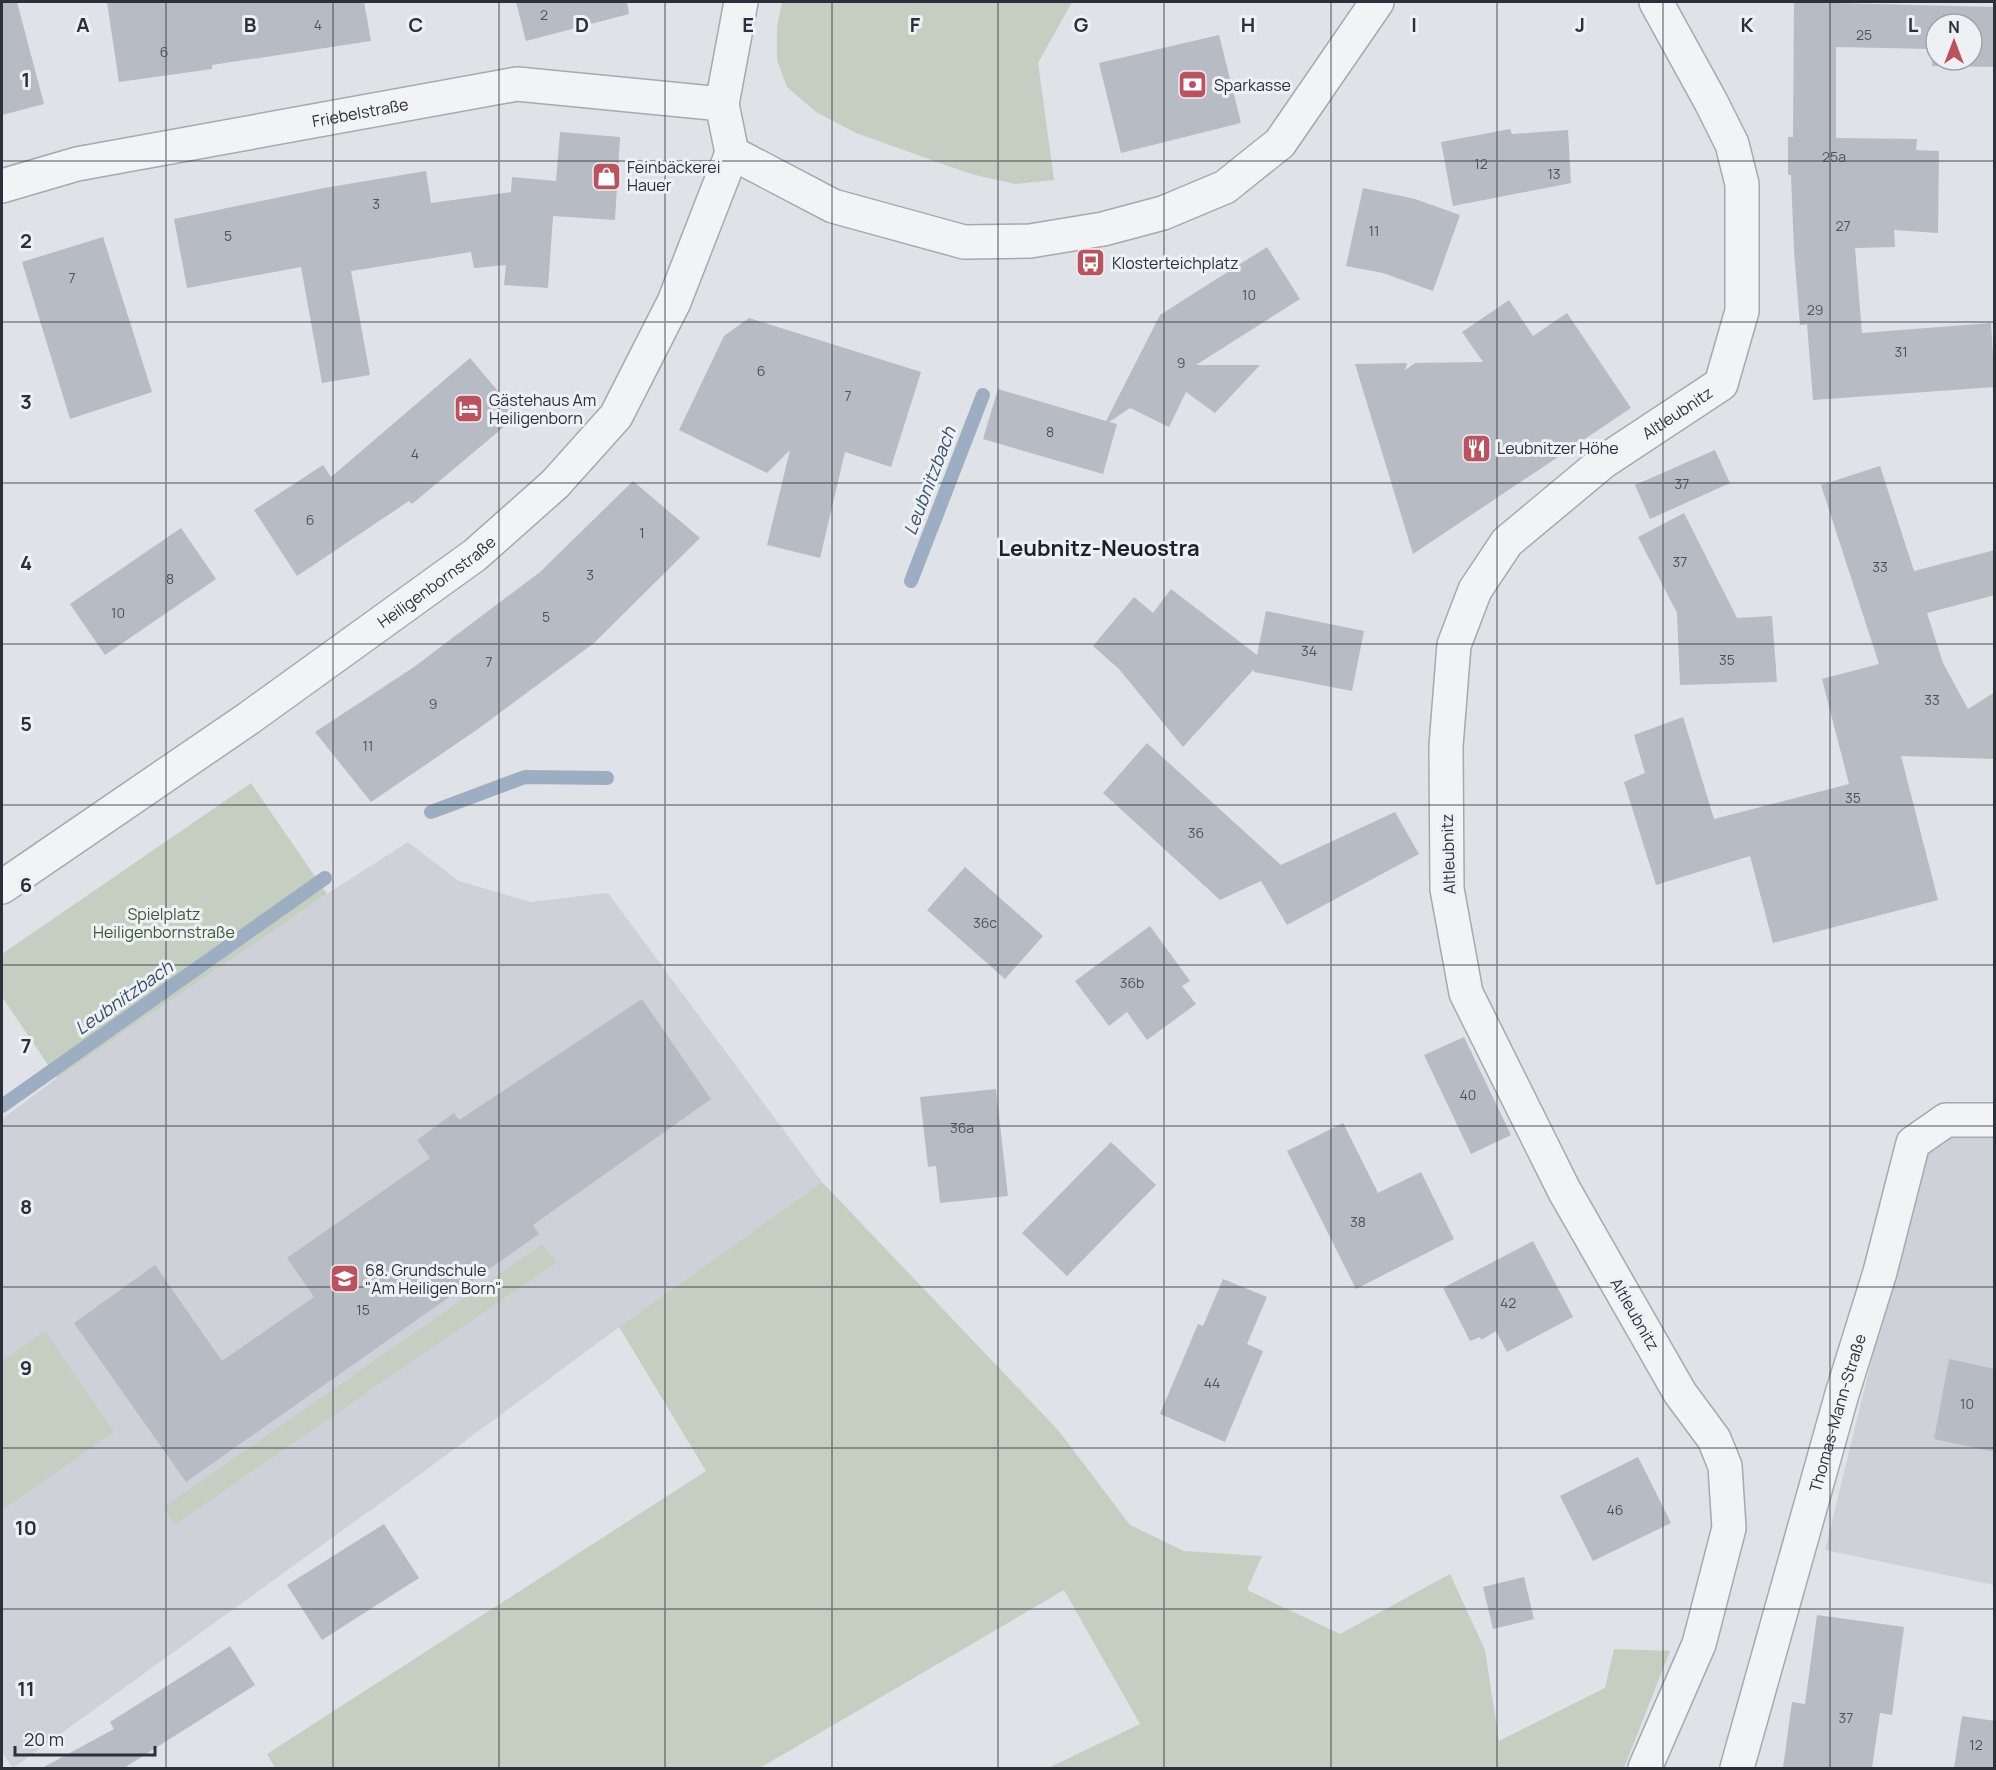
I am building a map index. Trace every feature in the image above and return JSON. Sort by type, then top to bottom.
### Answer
[{"type":"street","points":[[741,2],[722,104],[732,153],[833,206],[964,242],[1030,241],[1103,230],[1163,213],[1225,187],[1280,142],[1377,2]]},
{"type":"street","name":"Altleubnitz","points":[[1646,1768],[1700,1644],[1729,1528],[1725,1466],[1714,1438],[1680,1393],[1564,1190],[1466,993],[1447,889],[1446,746],[1454,645],[1475,590],[1507,542],[1604,462],[1721,384],[1742,311],[1742,184],[1732,144],[1656,2]]},
{"type":"street","name":"Friebelstraße","points":[[2,186],[77,164],[517,84],[722,104]]},
{"type":"street","name":"Heiligenbornstraße","points":[[2,887],[249,718],[475,555],[555,484],[616,416],[674,302],[732,153]]},
{"type":"street","name":"Thomas-Mann-Straße","points":[[1737,1768],[1842,1394],[1880,1272],[1913,1143],[1946,1120],[1995,1120]]},
{"type":"shaded area","name":"68. Grundschule \"Am Heiligen Born\"","points":[[408,842],[459,881],[530,902],[608,893],[822,1182],[13,1768],[2,1752],[2,1119],[57,1078],[327,894]]},
{"type":"shaded area","points":[[1994,1132],[1994,1585],[1825,1550],[1919,1166],[1930,1144],[1957,1134]]},
{"type":"green space","points":[[782,2],[1072,2],[1038,63],[1054,180],[1015,184],[971,174],[856,133],[816,112],[787,87],[777,60],[777,27]]},
{"type":"green space","name":"Spielplatz Heiligenbornstraße","points":[[251,783],[327,894],[57,1078],[2,997],[2,954]]},
{"type":"green space","points":[[822,1182],[1058,1430],[1130,1525],[1184,1551],[1262,1556],[1247,1590],[1340,1634],[1450,1574],[1485,1650],[1499,1741],[1605,1688],[1614,1649],[1670,1651],[1624,1768],[1048,1768],[1140,1724],[1064,1590],[760,1768],[275,1768],[267,1754],[706,1471],[619,1327]]},
{"type":"green space","points":[[542,1244],[557,1262],[174,1525],[164,1507]]},
{"type":"green space","points":[[45,1331],[114,1432],[2,1510],[2,1361]]},
{"type":"building","points":[[2,2],[17,2],[44,104],[2,115]]},
{"type":"building","points":[[107,2],[364,2],[371,41],[212,65],[212,69],[119,82]]},
{"type":"building","points":[[516,2],[627,2],[629,14],[526,41]]},
{"type":"building","points":[[1794,2],[1995,7],[1995,67],[1984,67],[1984,12],[1924,12],[1924,49],[1836,47],[1836,138],[1917,139],[1916,150],[1939,151],[1938,233],[1894,230],[1895,247],[1855,248],[1862,333],[1991,323],[1995,387],[1813,400],[1807,324],[1800,325],[1791,175],[1788,175],[1788,137],[1793,137]]},
{"type":"building","points":[[1219,35],[1241,123],[1121,153],[1099,63]]},
{"type":"building","points":[[1510,129],[1512,134],[1568,130],[1571,183],[1453,206],[1441,142]]},
{"type":"building","points":[[560,132],[620,137],[615,220],[553,216],[548,288],[504,285],[506,265],[474,268],[471,252],[351,271],[370,375],[322,383],[301,267],[187,288],[174,219],[324,188],[426,171],[431,203],[511,192],[512,177],[556,181]]},
{"type":"building","points":[[1363,188],[1415,199],[1460,215],[1433,291],[1383,273],[1346,266]]},
{"type":"building","points":[[103,237],[152,392],[70,419],[22,262]]},
{"type":"building","points":[[1267,247],[1300,299],[1196,365],[1260,365],[1215,413],[1186,392],[1169,427],[1130,408],[1109,422],[1117,424],[1103,474],[983,439],[998,389],[1106,421],[1160,315]]},
{"type":"building","name":"Leubnitzer Höhe","points":[[1509,300],[1533,336],[1567,313],[1631,408],[1413,554],[1355,364],[1407,363],[1405,370],[1415,363],[1483,362],[1462,332]]},
{"type":"building","points":[[749,318],[921,372],[891,467],[845,452],[820,558],[767,545],[790,450],[767,473],[679,430],[724,336]]},
{"type":"building","points":[[470,358],[518,415],[412,504],[409,501],[297,576],[254,510],[323,465],[331,477]]},
{"type":"building","points":[[1715,450],[1730,483],[1650,519],[1635,485]]},
{"type":"building","points":[[1880,466],[1914,571],[1995,550],[1995,595],[1927,613],[1943,663],[1968,709],[1995,692],[1995,759],[1901,756],[1938,900],[1773,943],[1750,856],[1656,885],[1624,782],[1645,773],[1634,735],[1683,717],[1714,819],[1849,784],[1822,679],[1879,664],[1821,485]]},
{"type":"building","points":[[633,481],[700,538],[594,643],[478,729],[371,802],[315,732],[414,667],[540,572]]},
{"type":"building","points":[[1684,513],[1737,618],[1772,616],[1777,682],[1680,685],[1677,613],[1638,537]]},
{"type":"building","points":[[181,528],[216,579],[105,655],[70,604]]},
{"type":"building","points":[[1171,589],[1257,655],[1266,611],[1364,631],[1352,691],[1254,672],[1254,669],[1183,747],[1119,669],[1093,646],[1134,597],[1153,613]]},
{"type":"building","points":[[1147,743],[1281,865],[1395,812],[1419,854],[1287,925],[1261,881],[1220,900],[1103,793]]},
{"type":"building","points":[[965,867],[1043,936],[1005,979],[927,910]]},
{"type":"building","points":[[1150,926],[1190,981],[1182,986],[1196,1004],[1147,1040],[1127,1012],[1109,1026],[1075,981]]},
{"type":"building","points":[[642,999],[711,1099],[533,1225],[539,1234],[186,1482],[74,1323],[155,1265],[222,1361],[314,1297],[287,1258],[430,1158],[417,1140],[454,1113],[459,1120]]},
{"type":"building","points":[[1464,1037],[1511,1135],[1471,1154],[1424,1055]]},
{"type":"building","points":[[996,1089],[1008,1196],[940,1203],[936,1166],[928,1167],[920,1097]]},
{"type":"building","points":[[1343,1123],[1378,1193],[1421,1172],[1454,1239],[1356,1289],[1287,1151]]},
{"type":"building","points":[[1111,1142],[1156,1185],[1067,1276],[1022,1233]]},
{"type":"building","points":[[1533,1241],[1573,1317],[1507,1352],[1496,1331],[1481,1340],[1480,1337],[1470,1341],[1443,1288]]},
{"type":"building","points":[[1223,1279],[1267,1297],[1247,1344],[1263,1351],[1225,1442],[1160,1414],[1198,1324],[1203,1326]]},
{"type":"building","points":[[1949,1359],[1995,1369],[1995,1452],[1934,1439]]},
{"type":"building","points":[[1638,1457],[1671,1523],[1593,1561],[1560,1496]]},
{"type":"building","points":[[384,1524],[419,1578],[322,1640],[287,1585]]},
{"type":"building","points":[[1524,1577],[1534,1619],[1493,1629],[1483,1587]]},
{"type":"building","points":[[1817,1615],[1904,1627],[1892,1715],[1880,1713],[1872,1768],[1783,1768],[1792,1702],[1805,1704]]},
{"type":"building","points":[[230,1646],[255,1685],[124,1768],[42,1768],[114,1729],[110,1722]]},
{"type":"building","points":[[1962,1716],[1995,1721],[1995,1768],[1954,1768]]},
{"type":"waterway","name":"Leubnitzbach","points":[[911,581],[983,395]]},
{"type":"waterway","name":"Leubnitzbach","points":[[431,812],[525,777],[607,778]]},
{"type":"waterway","name":"Leubnitzbach","points":[[2,1106],[325,878]]},
{"type":"place","name":"Sparkasse","points":[[1193,85]]},
{"type":"place","name":"Feinbäckerei Hauer","points":[[606,176]]},
{"type":"place","name":"Klosterteichplatz","points":[[1091,263]]},
{"type":"place","name":"Gästehaus Am Heiligenborn","points":[[468,409]]},
{"type":"place","name":"Leubnitzer Höhe","points":[[1476,448]]},
{"type":"place","name":"68. Grundschule \"Am Heiligen Born\"","points":[[344,1279]]},
{"type":"district","name":"Leubnitz-Neuostra","points":[[1099,548]]}]
